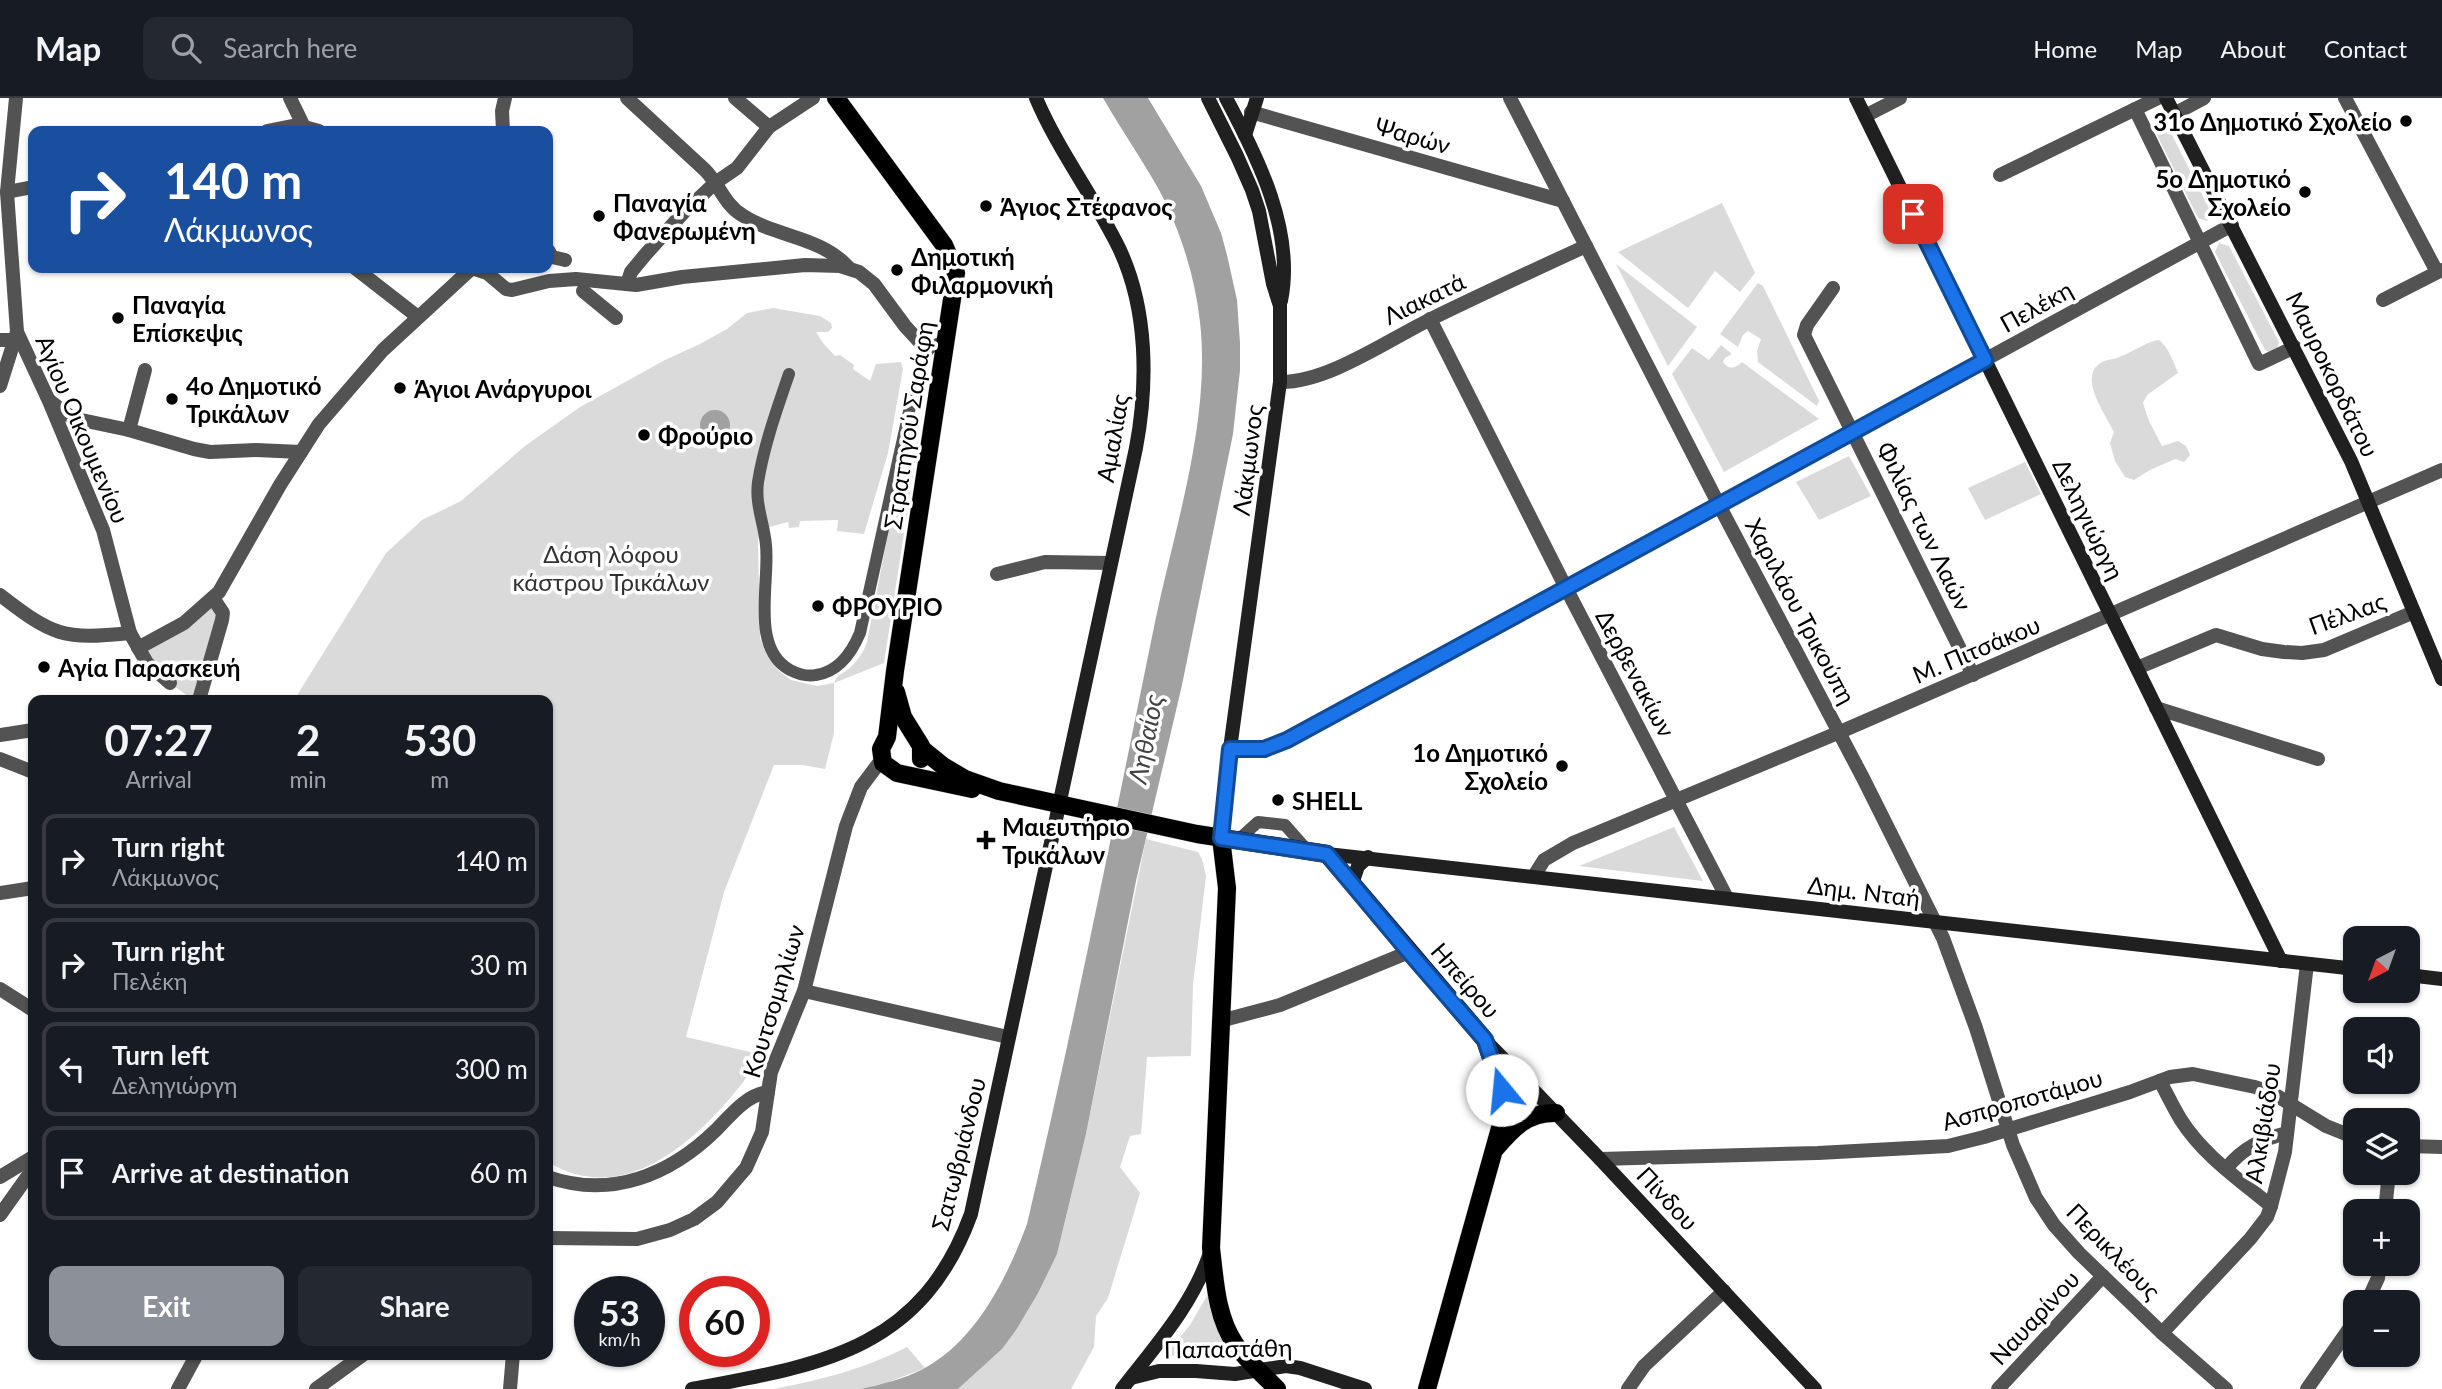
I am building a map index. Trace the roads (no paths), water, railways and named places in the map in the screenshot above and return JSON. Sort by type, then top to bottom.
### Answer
[{"type":"main road","name":"Στρατηγού Σαράφη","points":[[836,98],[944,245],[956,273],[895,671]]},
{"type":"main road","points":[[895,671],[887,737],[881,749],[882,759],[888,768],[975,790],[999,791]]},
{"type":"main road","points":[[895,671],[900,711],[919,743],[922,758],[909,772],[901,773]]},
{"type":"main road","points":[[887,737],[901,731],[919,743],[943,766],[965,779],[999,791],[1197,834],[1327,854]]},
{"type":"main road","points":[[1229,840],[1211,1248],[1217,1297],[1227,1328],[1241,1351],[1277,1389]]},
{"type":"main road","name":"Ηπείρου","points":[[1327,854],[1485,1040],[1498,1074],[1503,1101],[1502,1121],[1427,1389]]},
{"type":"main road","points":[[1494,1150],[1526,1119],[1543,1112],[1556,1112]]},
{"type":"street","name":"Αγίου Οικουμενίου","points":[[16,98],[7,192],[16,336],[49,401],[103,530],[130,633],[148,663],[170,683]]},
{"type":"street","points":[[290,98],[304,126]]},
{"type":"street","points":[[503,126],[505,98]]},
{"type":"street","points":[[627,98],[705,170],[723,197],[742,215],[753,222],[831,252],[874,284],[905,326],[927,350]]},
{"type":"street","points":[[735,98],[769,127]]},
{"type":"street","points":[[627,284],[631,272],[684,212],[715,183],[737,168],[769,127],[813,98]]},
{"type":"street","name":"Αμαλίας","points":[[1036,98],[1122,255],[1140,326],[1144,377],[1143,409],[1058,803]]},
{"type":"street","name":"Λάκμωνος","points":[[1208,98],[1252,190],[1280,306],[1280,382],[1230,749],[1229,840]]},
{"type":"street","points":[[1226,98],[1265,180],[1276,215],[1284,287],[1280,306]]},
{"type":"street","points":[[1245,135],[1257,98]]},
{"type":"street","name":"Χαριλάου Τρικούπη","points":[[1510,98],[1719,505],[1840,732],[1935,922]]},
{"type":"street","name":"Δεληγιώργη","points":[[1856,98],[2281,961]]},
{"type":"street","points":[[1865,116],[1900,98]]},
{"type":"street","points":[[2000,174],[2158,98]]},
{"type":"street","name":"Μαυροκορδάτου","points":[[2166,98],[2295,347],[2370,502],[2442,679]]},
{"type":"street","points":[[2174,114],[2204,98]]},
{"type":"street","points":[[2346,98],[2439,271],[2383,300]]},
{"type":"street","points":[[2135,109],[2259,364],[2295,347]]},
{"type":"street","name":"Ψαρών","points":[[1251,112],[1563,201]]},
{"type":"street","points":[[7,192],[28,188]]},
{"type":"street","name":"Πελέκη","points":[[1230,749],[1264,749],[1287,740],[2232,225]]},
{"type":"street","name":"Λιακατά","points":[[1280,382],[1298,383],[1325,373],[1430,319],[1586,246]]},
{"type":"street","points":[[553,257],[565,260]]},
{"type":"street","points":[[487,273],[506,289],[512,290],[549,281],[580,285],[643,284],[682,277],[805,265],[849,268]]},
{"type":"street","points":[[361,273],[418,317]]},
{"type":"street","points":[[138,648],[184,623],[213,598],[226,583],[280,485],[319,424],[361,373],[466,273]]},
{"type":"street","points":[[580,285],[616,318]]},
{"type":"street","name":"Φιλίας των Λαών","points":[[1833,288],[1807,325],[1804,335],[1973,675]]},
{"type":"street","name":"Δερβενακίων","points":[[1430,319],[1727,898]]},
{"type":"street","points":[[0,340],[16,336]]},
{"type":"street","points":[[0,386],[16,336]]},
{"type":"street","points":[[129,430],[145,370]]},
{"type":"street","points":[[49,401],[72,418],[129,430],[194,449],[210,452],[301,452]]},
{"type":"street","name":"Μ. Πιτσάκου","points":[[1534,876],[1544,860],[1560,850],[1973,675],[2442,470]]},
{"type":"street","points":[[997,575],[1045,562],[1111,562]]},
{"type":"street","points":[[0,595],[40,624],[67,635],[89,637],[130,633]]},
{"type":"street","points":[[200,695],[223,613],[213,598]]},
{"type":"street","name":"Πέλλας","points":[[2137,668],[2216,635],[2262,649],[2302,653],[2324,650],[2414,612]]},
{"type":"street","points":[[2157,708],[2318,759]]},
{"type":"street","points":[[0,735],[28,731]]},
{"type":"street","points":[[0,759],[28,770]]},
{"type":"street","name":"Κουτσομηλίων","points":[[553,1238],[638,1238],[670,1230],[704,1212],[728,1191],[752,1156],[765,1120],[774,1062],[803,991],[848,819],[861,787],[882,759]]},
{"type":"street","name":"Σατωβριάνδου","points":[[692,1389],[770,1375],[844,1352],[897,1322],[933,1289],[955,1254],[971,1214],[1058,803]]},
{"type":"street","name":"Δημ. Νταή","points":[[1327,854],[2343,968]]},
{"type":"street","points":[[1352,884],[1358,866],[1368,857]]},
{"type":"street","points":[[0,893],[28,889]]},
{"type":"street","name":"Περικλέους","points":[[1935,922],[1962,985],[2027,1181],[2041,1206],[2064,1237],[2103,1276],[2226,1389]]},
{"type":"street","points":[[1220,1021],[1254,1013],[1313,993],[1409,952]]},
{"type":"street","name":"Αλκιβιάδου","points":[[2162,1333],[2250,1239],[2271,1206],[2283,1160],[2307,964]]},
{"type":"street","points":[[2420,976],[2442,979]]},
{"type":"street","points":[[0,989],[28,1007]]},
{"type":"street","points":[[803,991],[1008,1037]]},
{"type":"street","name":"Πίνδου","points":[[1485,1040],[1600,1158],[1815,1389]]},
{"type":"street","name":"Ασπροποτάμου","points":[[1600,1158],[1948,1146],[2008,1130],[2179,1075],[2193,1074],[2255,1087],[2343,1133]]},
{"type":"street","points":[[2160,1081],[2189,1131],[2225,1169],[2271,1206]]},
{"type":"street","points":[[553,1178],[594,1186],[619,1184],[652,1175],[692,1151],[751,1098],[768,1092]]},
{"type":"street","points":[[2225,1169],[2252,1145],[2287,1133]]},
{"type":"street","points":[[2420,1146],[2442,1147]]},
{"type":"street","points":[[0,1177],[28,1160]]},
{"type":"street","points":[[0,1215],[28,1178]]},
{"type":"street","points":[[1126,1384],[1188,1303],[1211,1248]]},
{"type":"street","name":"Ναυαρίνου","points":[[2007,1386],[2103,1276]]},
{"type":"street","points":[[1628,1389],[1644,1366],[1724,1291]]},
{"type":"street","points":[[2307,1389],[2343,1338]]},
{"type":"street","points":[[178,1389],[194,1360]]},
{"type":"street","points":[[316,1389],[356,1360]]},
{"type":"street","points":[[510,1389],[512,1360]]},
{"type":"street","name":"Παπαστάθη","points":[[1126,1384],[1146,1373],[1173,1370],[1236,1374],[1292,1366],[1365,1389]]},
{"type":"lane","points":[[789,374],[766,445],[757,491],[766,544],[766,630],[768,645],[781,663],[797,673],[817,676],[841,663],[853,648],[860,633],[918,376],[927,350],[937,342],[946,341]]},
{"type":"water","name":"Ληθαίος","points":[[1103,98],[1148,98],[1201,186],[1221,233],[1237,300],[1240,343],[1233,434],[1182,685],[1136,881],[1086,1134],[1057,1254],[1016,1330],[1002,1349],[958,1389],[861,1389],[916,1373],[942,1357],[959,1342],[974,1325],[999,1286],[1027,1224],[1189,473],[1196,435],[1202,359],[1194,287],[1180,236],[1166,204]]},
{"type":"water","points":[[715,410],[725,415],[730,425],[725,435],[715,440],[705,435],[700,425],[705,415]]},
{"type":"place","name":"31ο Δημοτικό Σχολείο","points":[[2406,121]]},
{"type":"place","name":"5ο Δημοτικό Σχολείο","points":[[2305,192]]},
{"type":"place","name":"Άγιος Στέφανος","points":[[986,206]]},
{"type":"place","name":"Παναγία Φανερωμένη","points":[[599,216]]},
{"type":"place","name":"Δημοτική Φιλαρμονική","points":[[897,270]]},
{"type":"place","name":"Παναγία Επίσκεψις","points":[[118,318]]},
{"type":"place","name":"Άγιοι Ανάργυροι","points":[[400,388]]},
{"type":"place","name":"4ο Δημοτικό Τρικάλων","points":[[172,399]]},
{"type":"place","name":"Φρούριο","points":[[644,435]]},
{"type":"place","name":"ΦΡΟΥΡΙΟ","points":[[818,606]]},
{"type":"place","name":"Αγία Παρασκευή","points":[[44,667]]},
{"type":"place","name":"1ο Δημοτικό Σχολείο","points":[[1562,766]]},
{"type":"place","name":"SHELL","points":[[1278,800]]},
{"type":"place","name":"Μαιευτήριο Τρικάλων","points":[[986,840]]},
{"type":"park label","name":"Δάση λόφου κάστρου Τρικάλων","points":[[611,567]]}]
